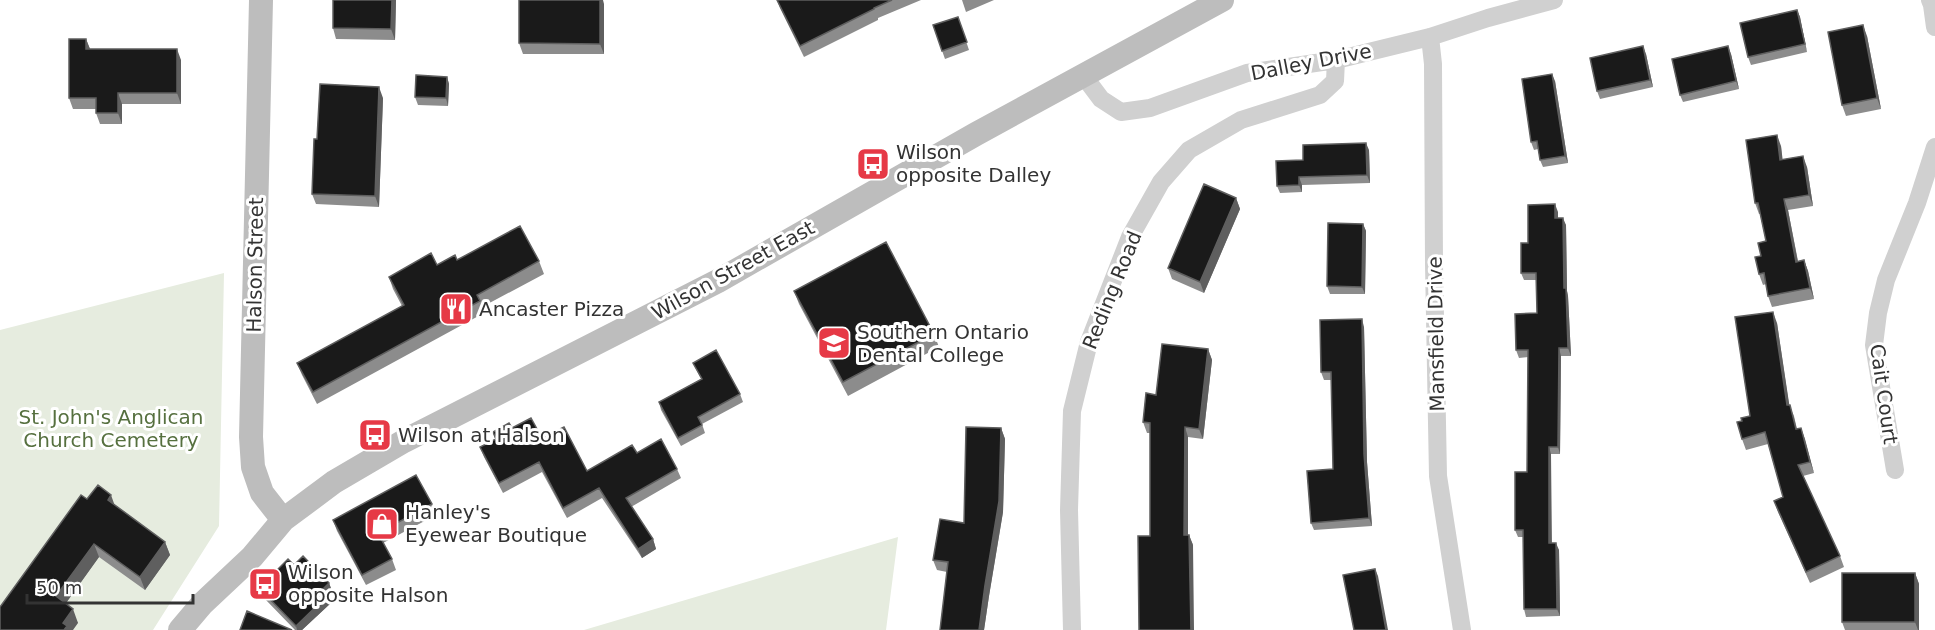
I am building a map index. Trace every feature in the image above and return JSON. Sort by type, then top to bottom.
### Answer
[{"type":"main road","name":"Halson Street","points":[[261,0],[251,437],[253,467],[262,493],[284,520]]},
{"type":"main road","name":"Wilson Street East","points":[[180,630],[202,604],[252,557],[284,520],[334,482],[404,441],[718,280],[976,134],[1222,0]]},
{"type":"street","name":"Dalley Drive","points":[[1083,75],[1101,99],[1120,112],[1150,108],[1247,73],[1336,60],[1430,37],[1554,0]]},
{"type":"street","points":[[1932,3],[1935,27]]},
{"type":"street","name":"Mansfield Drive","points":[[1430,37],[1433,64],[1438,476],[1462,630]]},
{"type":"street","name":"Reding Road","points":[[1072,630],[1069,510],[1072,411],[1089,342],[1130,237],[1161,182],[1189,150],[1241,120],[1320,95],[1335,81],[1336,60]]},
{"type":"street","name":"Cait Court","points":[[1895,470],[1874,345],[1878,313],[1886,280],[1917,203],[1935,147]]},
{"type":"green space","name":"St. John's Anglican Church Cemetery","points":[[224,273],[219,526],[153,630],[0,630],[0,330]]},
{"type":"green space","points":[[898,537],[886,630],[584,630]]},
{"type":"building","points":[[333,0],[392,0],[391,29],[333,28]]},
{"type":"building","points":[[519,0],[600,0],[600,44],[519,43]]},
{"type":"building","points":[[777,0],[892,0],[800,46]]},
{"type":"building","points":[[1797,10],[1805,44],[1748,57],[1740,23]]},
{"type":"building","points":[[958,17],[967,42],[942,51],[933,25]]},
{"type":"building","points":[[1863,25],[1877,98],[1842,105],[1828,32]]},
{"type":"building","points":[[69,39],[86,39],[86,49],[177,49],[177,93],[118,93],[118,113],[96,113],[96,98],[69,98]]},
{"type":"building","points":[[1643,46],[1650,80],[1597,91],[1590,58]]},
{"type":"building","points":[[1728,46],[1736,81],[1680,95],[1672,59]]},
{"type":"building","points":[[1552,74],[1565,156],[1540,160],[1537,141],[1531,142],[1522,79]]},
{"type":"building","points":[[416,75],[447,77],[446,98],[415,97]]},
{"type":"building","points":[[320,84],[379,87],[375,196],[312,194],[314,139],[317,139]]},
{"type":"building","points":[[1777,135],[1780,160],[1803,156],[1809,195],[1784,199],[1796,262],[1804,260],[1810,288],[1768,296],[1764,273],[1759,274],[1755,257],[1761,256],[1758,243],[1766,241],[1758,203],[1755,203],[1746,140]]},
{"type":"building","points":[[1366,143],[1367,175],[1299,177],[1299,185],[1277,186],[1276,161],[1303,160],[1303,145]]},
{"type":"building","points":[[1204,184],[1236,198],[1200,282],[1168,268]]},
{"type":"building","points":[[1555,204],[1555,218],[1563,218],[1568,348],[1559,348],[1558,447],[1549,447],[1549,543],[1556,543],[1557,609],[1524,609],[1523,530],[1515,530],[1515,472],[1527,472],[1528,350],[1516,350],[1515,314],[1537,313],[1536,273],[1521,273],[1521,243],[1528,243],[1528,205]]},
{"type":"building","points":[[1328,223],[1363,224],[1362,287],[1327,286]]},
{"type":"building","points":[[520,226],[539,261],[477,295],[480,301],[313,392],[297,363],[404,305],[389,277],[431,253],[437,265],[455,255],[457,260]]},
{"type":"building","points":[[886,242],[934,334],[843,382],[794,291]]},
{"type":"building","points":[[1773,312],[1787,405],[1790,405],[1796,429],[1801,428],[1810,462],[1798,465],[1840,556],[1806,572],[1774,501],[1783,497],[1765,432],[1742,439],[1737,422],[1742,421],[1741,418],[1750,416],[1735,317]]},
{"type":"building","points":[[1362,319],[1364,454],[1369,518],[1311,523],[1307,471],[1333,469],[1331,372],[1321,372],[1320,320]]},
{"type":"building","points":[[1162,344],[1208,349],[1199,429],[1185,427],[1184,535],[1189,535],[1191,630],[1139,630],[1138,536],[1150,536],[1150,423],[1143,422],[1146,393],[1156,395]]},
{"type":"building","points":[[716,350],[740,394],[698,417],[702,425],[678,438],[659,402],[702,379],[693,363]]},
{"type":"building","points":[[531,418],[542,438],[564,427],[587,471],[632,445],[637,453],[661,439],[677,469],[626,498],[653,539],[638,549],[599,488],[563,508],[539,462],[499,483],[480,447],[496,439],[493,432],[509,423],[512,428]]},
{"type":"building","points":[[966,427],[1001,428],[999,501],[979,630],[940,630],[948,562],[933,560],[940,519],[964,523]]},
{"type":"building","points":[[416,475],[432,504],[378,533],[392,559],[362,575],[333,520]]},
{"type":"building","points":[[98,485],[111,495],[108,500],[165,542],[140,577],[94,544],[56,596],[73,609],[63,623],[67,626],[64,630],[0,630],[0,607],[81,495],[87,499]]},
{"type":"building","points":[[303,556],[329,583],[324,588],[329,594],[296,626],[262,591],[278,576],[275,572],[288,559],[294,565]]},
{"type":"building","points":[[1375,569],[1386,630],[1354,630],[1343,575]]},
{"type":"building","points":[[1842,573],[1915,573],[1915,622],[1842,622]]},
{"type":"building","points":[[247,611],[292,630],[240,630]]},
{"type":"place","name":"Wilson opposite Dalley","points":[[873,164]]},
{"type":"place","name":"Ancaster Pizza","points":[[456,309]]},
{"type":"place","name":"Southern Ontario Dental College","points":[[834,343]]},
{"type":"place","name":"Wilson at Halson","points":[[375,435]]},
{"type":"place","name":"Hanley's Eyewear Boutique","points":[[382,524]]},
{"type":"place","name":"Wilson opposite Halson","points":[[265,584]]}]
